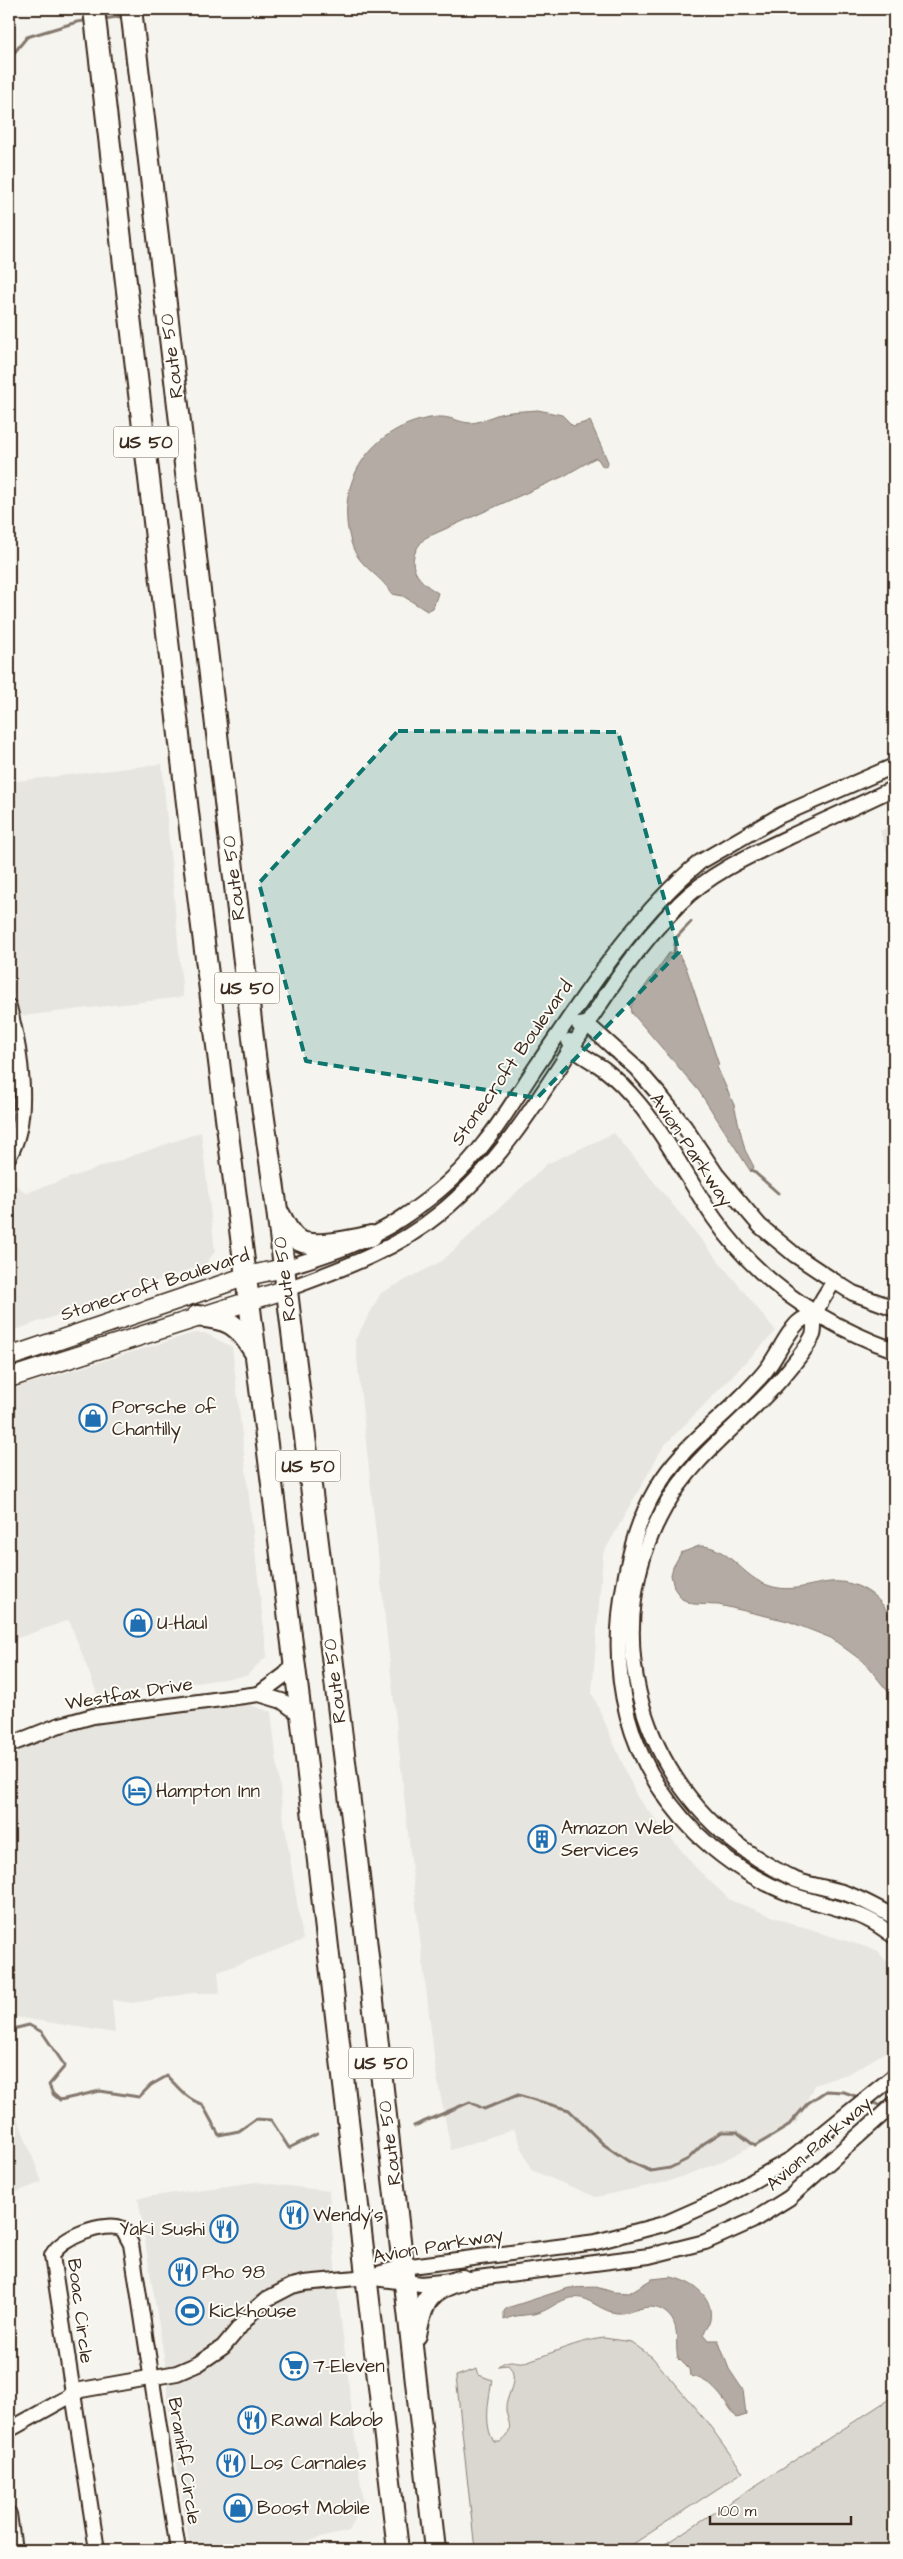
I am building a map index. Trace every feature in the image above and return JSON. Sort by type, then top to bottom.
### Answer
[{"type":"highway","name":"Route 50","points":[[94,9],[194,863],[301,1715],[398,2550]]},
{"type":"highway","name":"Route 50","points":[[131,9],[256,1063],[287,1289],[390,2141],[435,2550]]},
{"type":"highway","points":[[277,1210],[295,1238],[309,1243],[338,1242],[371,1236]]},
{"type":"highway","points":[[197,1316],[222,1318],[236,1325],[256,1355]]},
{"type":"highway","points":[[412,2354],[422,2306],[434,2291],[462,2280]]},
{"type":"main road","name":"Stonecroft Boulevard","points":[[9,1357],[247,1276],[284,1268]]},
{"type":"main road","name":"Stonecroft Boulevard","points":[[9,1378],[197,1316],[287,1289]]},
{"type":"street","name":"Stonecroft Boulevard","points":[[284,1268],[337,1252],[371,1236],[402,1218],[431,1196],[485,1143],[563,1027],[654,906],[700,862],[781,815],[894,766]]},
{"type":"street","name":"Stonecroft Boulevard","points":[[287,1289],[346,1268],[382,1251],[439,1214],[493,1162],[573,1049],[605,995],[647,940],[681,902],[729,866],[894,788]]},
{"type":"street","points":[[9,1007],[15,1038],[22,1114],[19,1131],[9,1156]]},
{"type":"street","points":[[573,1049],[563,1027],[587,1024]]},
{"type":"street","name":"Avion Parkway","points":[[587,1024],[636,1068],[656,1091],[684,1126],[716,1174],[754,1219],[795,1255],[834,1281],[853,1293],[894,1308]]},
{"type":"street","name":"Avion Parkway","points":[[573,1049],[604,1070],[638,1102],[662,1133],[714,1217],[746,1258],[768,1278],[815,1314],[864,1339],[894,1350]]},
{"type":"street","points":[[834,1281],[815,1314],[813,1334],[782,1378],[700,1460],[665,1507],[644,1550],[638,1578],[632,1628],[631,1657],[637,1692],[653,1737],[672,1773],[704,1814],[741,1847],[768,1865],[798,1880],[866,1902],[894,1917]]},
{"type":"street","points":[[815,1314],[798,1321],[768,1367],[752,1386],[682,1452],[657,1488],[644,1512],[632,1541],[619,1609],[618,1659],[620,1688],[632,1734],[648,1767],[694,1831],[726,1858],[763,1881],[790,1894],[869,1920],[894,1936]]},
{"type":"street","name":"Westfax Drive","points":[[259,1694],[286,1674],[294,1662]]},
{"type":"street","name":"Westfax Drive","points":[[9,1745],[57,1726],[93,1716],[259,1694],[282,1701],[301,1715]]},
{"type":"street","name":"Avion Parkway","points":[[9,2430],[72,2395],[95,2386],[152,2378],[184,2371],[210,2357],[223,2347],[253,2311],[279,2291],[304,2283],[404,2275],[596,2242],[664,2224],[725,2197],[772,2171],[816,2142],[892,2078]]},
{"type":"street","name":"Avion Parkway","points":[[404,2275],[421,2284],[462,2280],[642,2257],[705,2242],[752,2221],[778,2206],[812,2180],[894,2104]]},
{"type":"street","name":"Boac Circle","points":[[72,2395],[52,2256],[55,2249],[64,2241],[106,2225],[123,2229],[131,2244],[152,2378]]},
{"type":"street","name":"Braniff Circle","points":[[152,2378],[178,2550]]},
{"type":"street","points":[[72,2395],[97,2550]]},
{"type":"street","points":[[9,2514],[14,2550]]},
{"type":"highlighted area","points":[[398,731],[618,732],[679,952],[537,1098],[306,1061],[259,883]]},
{"type":"shaded area","points":[[538,410],[562,415],[573,426],[590,421],[608,462],[607,466],[603,467],[598,459],[595,458],[564,476],[425,538],[414,554],[413,562],[418,576],[438,593],[433,608],[427,611],[403,596],[392,594],[357,555],[353,548],[347,525],[347,502],[352,480],[362,461],[376,444],[394,431],[414,422],[442,417],[471,423],[504,413]]},
{"type":"shaded area","points":[[162,764],[183,997],[22,1016],[9,985],[9,782]]},
{"type":"shaded area","points":[[894,824],[894,870],[880,831]]},
{"type":"shaded area","points":[[669,953],[678,953],[686,967],[719,1065],[717,1067],[734,1105],[745,1150],[754,1167],[751,1172],[699,1091],[632,1013],[631,1006]]},
{"type":"shaded area","points":[[9,1054],[13,1116],[9,1135]]},
{"type":"shaded area","points":[[201,1132],[215,1251],[206,1264],[9,1332],[9,1179],[26,1193]]},
{"type":"shaded area","name":"Amazon Web Services","points":[[614,1133],[776,1331],[663,1447],[603,1554],[592,1693],[637,1797],[696,1868],[730,1900],[798,1926],[876,1950],[894,1969],[894,2047],[850,2073],[814,2085],[797,2122],[719,2163],[667,2182],[596,2197],[531,2170],[514,2129],[451,2150],[436,2072],[414,1888],[355,1340],[381,1293],[442,1261],[547,1164]]},
{"type":"shaded area","points":[[194,1333],[205,1333],[232,1347],[267,1656],[246,1676],[98,1696],[69,1620],[9,1641],[9,1390]]},
{"type":"shaded area","points":[[699,1546],[710,1547],[719,1551],[751,1576],[770,1586],[786,1589],[841,1582],[862,1588],[871,1594],[886,1609],[894,1630],[896,1655],[894,1699],[865,1663],[831,1638],[788,1621],[719,1605],[693,1604],[682,1599],[674,1588],[671,1575],[673,1567],[681,1553]]},
{"type":"shaded area","points":[[247,1704],[271,1712],[283,1814],[303,1940],[218,1972],[220,1993],[192,1993],[133,2003],[112,2000],[115,2033],[9,2016],[9,1753],[58,1734],[116,1719]]},
{"type":"shaded area","points":[[9,2111],[16,2114],[42,2182],[9,2195]]},
{"type":"shaded area","points":[[256,2182],[329,2191],[336,2279],[363,2503],[349,2531],[271,2550],[190,2550],[167,2398],[167,2375],[138,2198]]},
{"type":"shaded area","points":[[671,2277],[694,2286],[709,2303],[709,2322],[704,2334],[709,2340],[718,2340],[729,2369],[743,2390],[746,2415],[737,2418],[712,2386],[705,2381],[690,2376],[689,2369],[678,2358],[674,2322],[665,2312],[659,2309],[647,2307],[617,2313],[608,2311],[585,2299],[569,2298],[544,2311],[504,2320],[504,2311],[507,2308],[569,2288],[596,2287],[613,2292],[629,2293],[652,2279]]},
{"type":"shaded area","points":[[604,2338],[631,2342],[652,2357],[707,2422],[743,2472],[624,2550],[475,2550],[456,2376],[477,2369],[479,2375],[492,2380],[489,2395],[489,2428],[494,2442],[500,2442],[510,2428],[506,2406],[513,2374],[508,2365],[498,2366],[511,2361],[528,2361],[575,2344]]},
{"type":"shaded area","points":[[894,2396],[894,2550],[656,2550]]},
{"type":"waterway","points":[[138,14],[148,9]]},
{"type":"waterway","points":[[103,19],[124,16]]},
{"type":"waterway","points":[[9,59],[27,37],[90,20]]},
{"type":"waterway","points":[[674,953],[676,938],[691,922]]},
{"type":"waterway","points":[[752,1170],[778,1193]]},
{"type":"waterway","points":[[9,2030],[29,2025],[42,2032],[65,2066],[49,2085],[53,2094],[60,2100],[100,2091],[139,2097],[151,2085],[167,2076],[187,2096],[202,2104],[219,2135],[239,2131],[256,2119],[271,2120],[289,2148],[317,2134]]},
{"type":"waterway","points":[[414,2126],[470,2102],[484,2109],[518,2095],[569,2110],[603,2144],[628,2161],[651,2171],[670,2168],[688,2159],[703,2144],[722,2132],[737,2132],[755,2146],[787,2127],[808,2103],[826,2091],[844,2092],[861,2098]]},
{"type":"waterway","points":[[869,2101],[884,2107]]},
{"type":"place","name":"Porsche of Chantilly","points":[[93,1418]]},
{"type":"place","name":"U-Haul","points":[[138,1623]]},
{"type":"place","name":"Hampton Inn","points":[[137,1791]]},
{"type":"place","name":"Amazon Web Services","points":[[542,1839]]},
{"type":"place","name":"Wendy's","points":[[294,2215]]},
{"type":"place","name":"Yaki Sushi","points":[[224,2229]]},
{"type":"place","name":"Pho 98","points":[[183,2272]]},
{"type":"place","name":"Kickhouse","points":[[190,2311]]},
{"type":"place","name":"7-Eleven","points":[[294,2366]]},
{"type":"place","name":"Rawal Kabob","points":[[252,2420]]},
{"type":"place","name":"Los Carnales","points":[[231,2463]]},
{"type":"place","name":"Boost Mobile","points":[[238,2508]]}]
